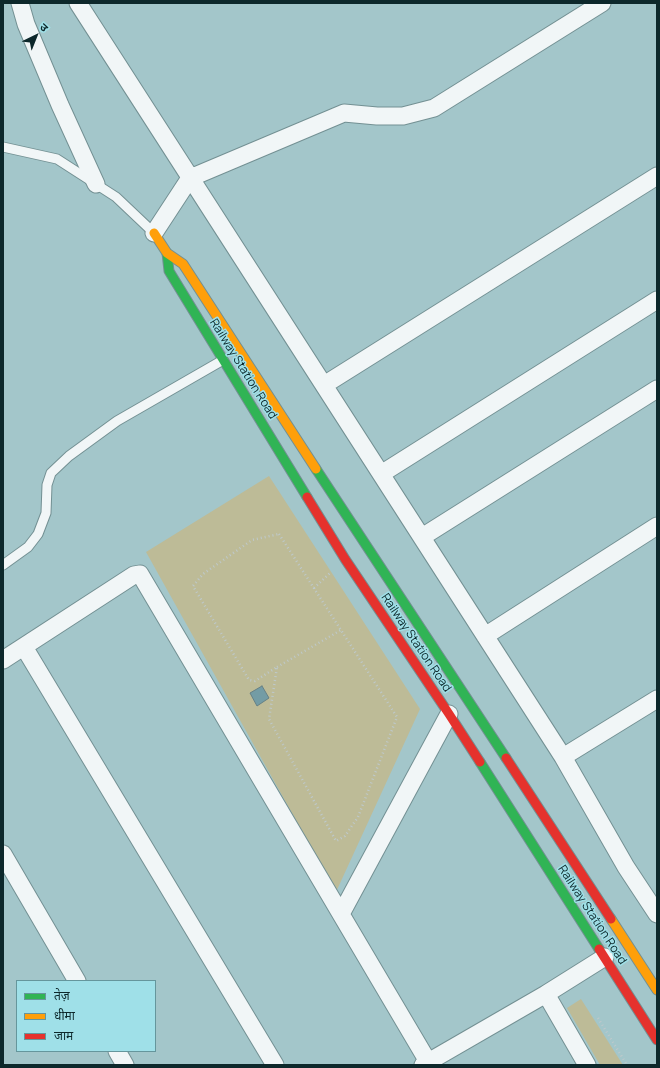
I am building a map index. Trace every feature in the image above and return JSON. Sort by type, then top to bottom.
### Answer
[{"type":"street","points":[[20,3],[29,31],[60,106],[96,184]]},
{"type":"street","points":[[78,3],[563,757],[626,868],[657,914]]},
{"type":"street","points":[[154,233],[190,178],[344,113],[377,116],[402,116],[434,108],[602,3]]},
{"type":"street","points":[[324,385],[657,176]]},
{"type":"street","name":"Railway Station Road","points":[[154,233],[167,253],[183,264],[397,594],[657,990]]},
{"type":"street","name":"Railway Station Road","points":[[167,253],[169,271],[345,558],[449,714],[657,1040]]},
{"type":"street","points":[[381,474],[657,300]]},
{"type":"street","points":[[422,537],[657,389]]},
{"type":"street","points":[[485,636],[657,526]]},
{"type":"street","points":[[3,660],[134,576],[140,574],[341,914],[427,1064],[546,994],[605,957]]},
{"type":"street","points":[[24,647],[275,1065]]},
{"type":"street","points":[[563,757],[657,699]]},
{"type":"street","points":[[341,914],[449,714]]},
{"type":"street","points":[[3,854],[76,980]]},
{"type":"street","points":[[546,994],[587,1065]]},
{"type":"street","points":[[118,1052],[125,1065]]},
{"type":"lane","points":[[3,147],[57,159],[116,197],[154,233]]},
{"type":"lane","points":[[3,565],[28,547],[38,534],[46,513],[47,485],[51,473],[69,456],[117,421],[223,360]]},
{"type":"path","points":[[277,667],[269,719],[336,841],[345,836],[358,817],[397,717],[341,630],[279,534],[252,540],[203,574],[193,586],[249,680],[256,682],[277,667],[341,630]]},
{"type":"path","points":[[598,1018],[627,1065]]},
{"type":"shaded area","points":[[269,476],[420,709],[336,892],[146,552]]},
{"type":"shaded area","points":[[581,999],[623,1065],[600,1065],[567,1008]]},
{"type":"building","points":[[262,686],[269,698],[257,706],[250,693]]},
{"type":"traffic: fast","points":[[167,253],[169,271],[307,497]]},
{"type":"traffic: fast","points":[[316,469],[506,758]]},
{"type":"traffic: fast","points":[[480,762],[599,949]]},
{"type":"traffic: slow","points":[[154,233],[167,253],[183,264],[316,469]]},
{"type":"traffic: slow","points":[[611,919],[657,990]]},
{"type":"traffic: jam","points":[[307,497],[345,559],[480,762]]},
{"type":"traffic: jam","points":[[506,758],[611,919]]},
{"type":"traffic: jam","points":[[599,949],[657,1040]]}]
